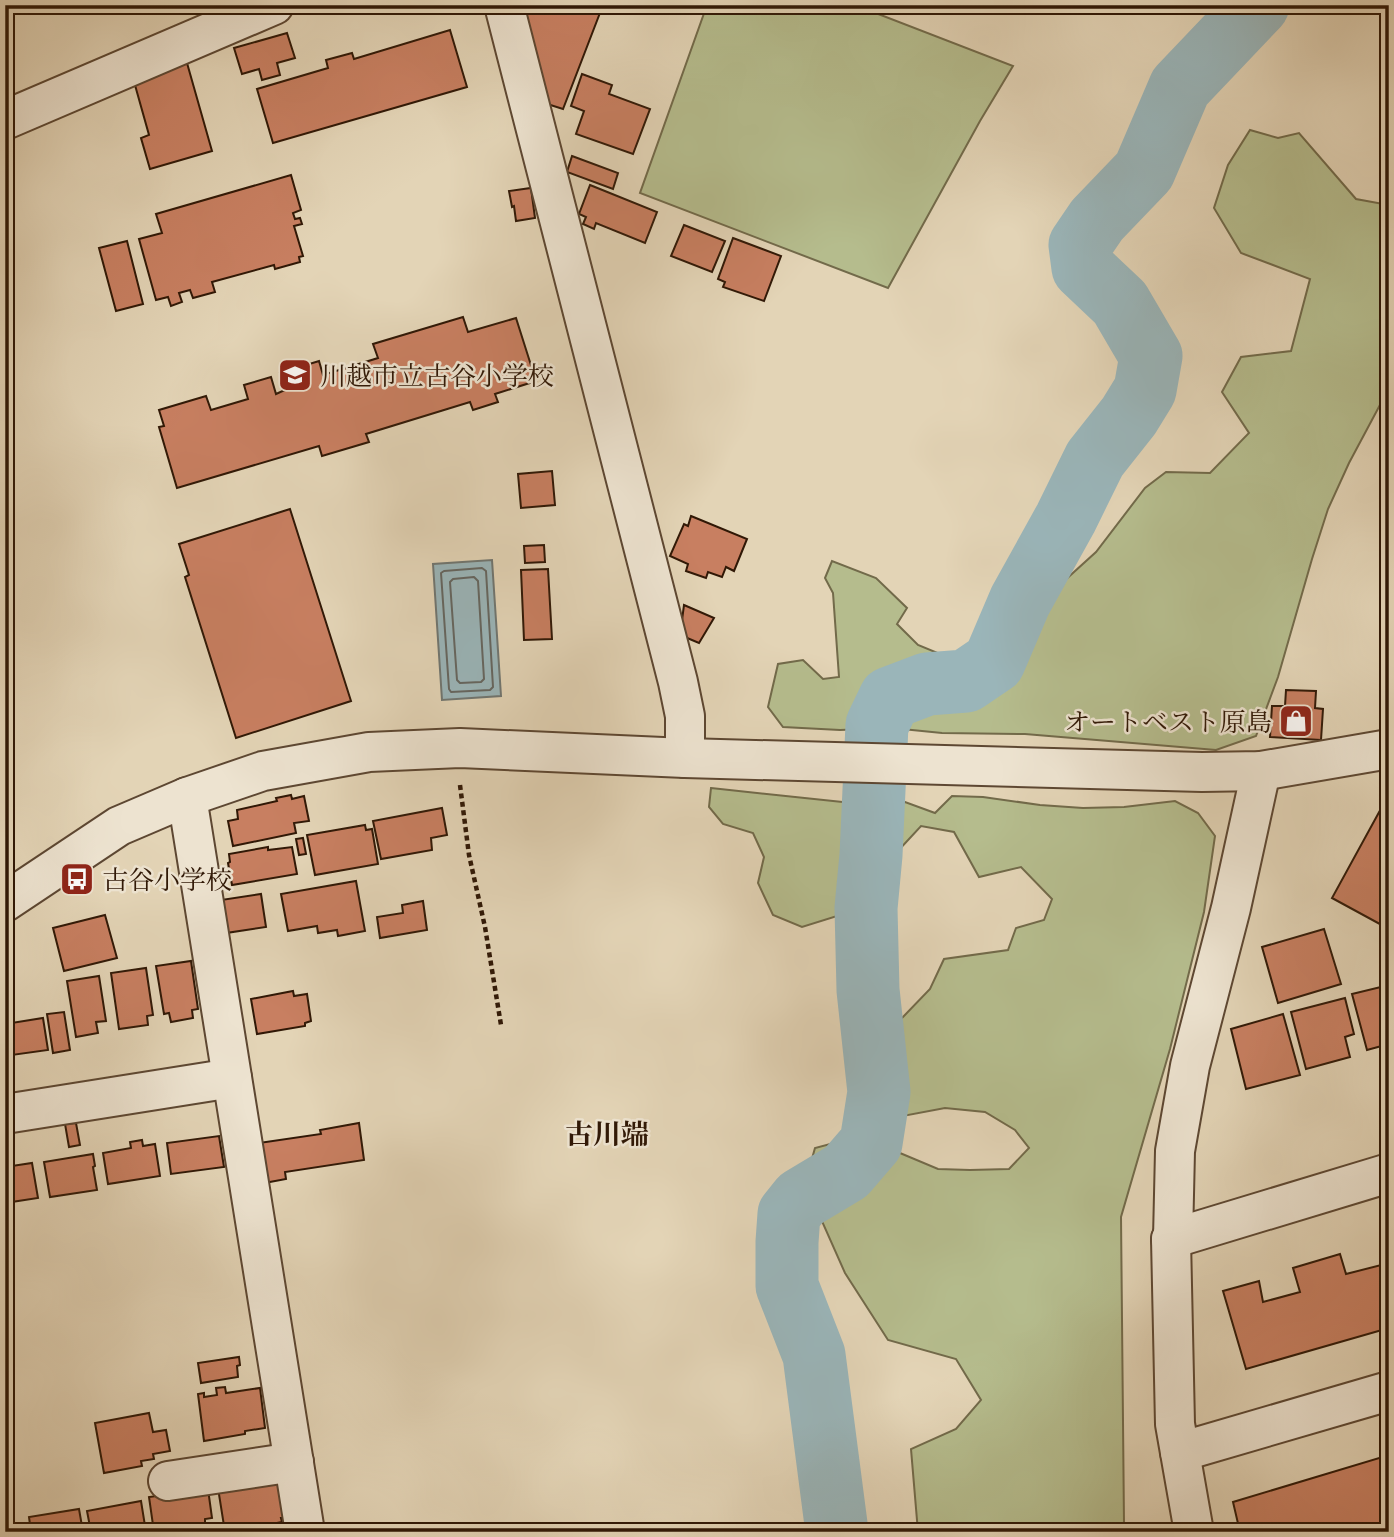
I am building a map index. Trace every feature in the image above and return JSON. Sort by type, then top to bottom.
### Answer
[{"type":"street","points":[[5,120],[274,5]]},
{"type":"street","points":[[504,5],[678,682],[685,716],[685,758]]},
{"type":"street","points":[[5,902],[119,826],[187,797],[262,771],[369,751],[460,748],[685,758],[1202,772],[1261,771],[1389,749]]},
{"type":"street","points":[[1194,1532],[1175,1424],[1171,1239],[1175,1151],[1190,1066],[1231,908],[1261,771]]},
{"type":"street","points":[[187,797],[306,1532]]},
{"type":"street","points":[[5,1114],[232,1078]]},
{"type":"street","points":[[1171,1239],[1389,1173]]},
{"type":"street","points":[[1180,1452],[1389,1391]]},
{"type":"street","points":[[168,1481],[294,1462]]},
{"type":"path","points":[[460,748],[460,782],[469,855],[485,927],[501,1025]]},
{"type":"green space","points":[[707,5],[855,5],[1013,66],[888,288],[640,193]]},
{"type":"green space","points":[[1250,130],[1278,138],[1299,133],[1356,199],[1389,205],[1389,388],[1328,509],[1278,677],[1256,736],[1216,750],[1025,734],[942,733],[892,728],[840,730],[783,727],[768,707],[778,664],[803,660],[823,679],[839,677],[833,593],[825,578],[832,561],[876,578],[907,608],[897,624],[918,645],[952,659],[1016,650],[1052,592],[1096,552],[1145,488],[1166,472],[1210,473],[1249,433],[1222,392],[1241,357],[1291,351],[1310,279],[1241,253],[1214,208],[1228,165]]},
{"type":"green space","points":[[711,788],[852,803],[905,802],[935,813],[952,796],[1083,808],[1124,807],[1175,801],[1198,813],[1215,836],[1204,912],[1170,1049],[1121,1217],[1126,1532],[918,1532],[911,1449],[956,1429],[981,1400],[956,1359],[888,1340],[845,1273],[805,1183],[815,1148],[849,1139],[900,1153],[938,1169],[1009,1169],[1029,1148],[1015,1130],[985,1112],[945,1108],[903,1116],[885,1082],[881,1036],[930,989],[944,959],[1008,950],[1016,928],[1044,920],[1052,899],[1021,867],[979,877],[954,832],[921,826],[884,866],[882,902],[802,927],[773,915],[758,883],[764,857],[753,833],[723,824],[709,807]]},
{"type":"water","points":[[492,560],[501,696],[442,700],[433,564]]},
{"type":"building","points":[[520,5],[603,5],[563,109],[544,103]]},
{"type":"building","points":[[450,30],[467,87],[273,143],[257,89],[328,68],[326,60],[352,53],[354,59]]},
{"type":"building","points":[[287,33],[295,58],[277,63],[280,75],[262,80],[259,69],[242,74],[234,48]]},
{"type":"building","points":[[187,63],[212,151],[150,169],[141,138],[149,135],[133,78]]},
{"type":"building","points":[[582,74],[612,85],[609,94],[650,109],[633,154],[576,134],[584,111],[571,106]]},
{"type":"building","points":[[572,156],[618,173],[613,189],[567,172]]},
{"type":"building","points":[[291,175],[301,210],[293,213],[295,219],[300,218],[302,224],[294,226],[303,256],[299,257],[300,262],[275,269],[274,265],[212,282],[215,292],[193,298],[190,290],[179,293],[182,302],[171,306],[168,297],[156,300],[139,239],[162,233],[156,214]]},
{"type":"building","points":[[590,185],[657,212],[645,243],[596,223],[594,229],[583,224],[586,217],[579,214]]},
{"type":"building","points":[[531,188],[535,218],[516,221],[509,191]]},
{"type":"building","points":[[684,225],[725,241],[712,272],[671,256]]},
{"type":"building","points":[[733,238],[781,256],[764,301],[723,287],[725,282],[718,279]]},
{"type":"building","points":[[127,241],[143,304],[116,311],[99,248]]},
{"type":"building","points":[[463,317],[468,332],[516,318],[536,381],[495,394],[498,402],[473,410],[470,402],[366,434],[369,442],[322,456],[319,446],[177,488],[159,427],[164,426],[159,410],[206,396],[211,410],[248,399],[244,385],[271,377],[276,394],[285,390],[280,373],[319,361],[323,375],[378,358],[373,344]]},
{"type":"building","points":[[552,471],[555,505],[521,508],[518,474]]},
{"type":"building","points":[[290,509],[351,701],[236,738],[185,577],[189,575],[179,544]]},
{"type":"building","points":[[691,516],[747,539],[734,571],[726,567],[722,577],[708,572],[706,578],[686,571],[688,564],[670,556],[684,524],[688,526]]},
{"type":"building","points":[[544,545],[545,562],[525,563],[524,546]]},
{"type":"building","points":[[548,569],[552,639],[524,640],[521,570]]},
{"type":"building","points":[[684,605],[714,618],[699,643],[680,635]]},
{"type":"building","points":[[1286,690],[1316,691],[1315,708],[1323,709],[1321,740],[1270,737],[1272,706],[1285,706]]},
{"type":"building","points":[[1389,794],[1389,929],[1332,898]]},
{"type":"building","points":[[291,795],[292,799],[304,796],[309,821],[294,823],[296,833],[233,846],[228,821],[238,819],[237,810]]},
{"type":"building","points":[[442,808],[447,835],[431,838],[432,850],[381,859],[373,821]]},
{"type":"building","points":[[365,825],[366,830],[372,829],[378,864],[315,875],[307,835]]},
{"type":"building","points":[[303,838],[306,854],[299,855],[296,839]]},
{"type":"building","points":[[268,847],[268,850],[292,847],[297,874],[232,885],[229,854]]},
{"type":"building","points":[[356,881],[365,931],[338,936],[337,930],[318,933],[317,926],[288,931],[281,894]]},
{"type":"building","points":[[261,894],[266,927],[226,933],[221,900]]},
{"type":"building","points":[[423,901],[427,930],[380,938],[377,917],[403,913],[402,905]]},
{"type":"building","points":[[105,915],[117,958],[64,971],[53,928]]},
{"type":"building","points":[[1324,929],[1341,984],[1278,1003],[1262,947]]},
{"type":"building","points":[[191,961],[198,1009],[192,1010],[193,1018],[171,1022],[169,1013],[164,1014],[156,966]]},
{"type":"building","points":[[146,968],[153,1015],[147,1016],[148,1025],[119,1029],[111,973]]},
{"type":"building","points":[[99,976],[106,1021],[96,1022],[98,1033],[76,1037],[67,981]]},
{"type":"building","points":[[1389,985],[1389,1044],[1367,1050],[1352,994]]},
{"type":"building","points":[[293,991],[294,996],[307,994],[311,1021],[305,1023],[305,1026],[257,1034],[251,999]]},
{"type":"building","points":[[1345,998],[1354,1034],[1345,1037],[1350,1057],[1306,1069],[1291,1012]]},
{"type":"building","points":[[64,1012],[70,1050],[53,1053],[47,1014]]},
{"type":"building","points":[[1283,1014],[1300,1075],[1246,1089],[1231,1029]]},
{"type":"building","points":[[43,1018],[48,1050],[12,1055],[11,1050],[5,1051],[5,1024]]},
{"type":"building","points":[[76,1123],[80,1145],[69,1147],[65,1124]]},
{"type":"building","points":[[359,1123],[364,1160],[285,1172],[286,1179],[259,1184],[253,1144],[321,1134],[320,1130]]},
{"type":"building","points":[[219,1136],[224,1167],[171,1174],[167,1143]]},
{"type":"building","points":[[142,1140],[143,1146],[155,1144],[160,1176],[108,1184],[103,1153],[131,1148],[130,1142]]},
{"type":"building","points":[[93,1154],[97,1190],[50,1197],[44,1162]]},
{"type":"building","points":[[32,1163],[38,1198],[5,1203],[5,1167]]},
{"type":"building","points":[[1340,1254],[1346,1274],[1389,1263],[1389,1328],[1246,1369],[1223,1291],[1259,1281],[1263,1302],[1300,1292],[1293,1268]]},
{"type":"building","points":[[239,1357],[238,1377],[201,1383],[198,1363]]},
{"type":"building","points":[[225,1387],[226,1393],[260,1388],[265,1428],[204,1441],[198,1394],[204,1393],[204,1397],[217,1395],[216,1388]]},
{"type":"building","points":[[149,1413],[153,1432],[166,1430],[170,1451],[153,1454],[154,1459],[141,1461],[142,1466],[104,1473],[95,1423]]},
{"type":"building","points":[[1389,1455],[1389,1532],[1240,1532],[1233,1502]]},
{"type":"building","points":[[278,1479],[285,1518],[281,1518],[282,1522],[261,1526],[262,1532],[246,1532],[246,1529],[225,1532],[218,1488]]},
{"type":"building","points":[[208,1489],[212,1518],[205,1519],[205,1532],[154,1532],[149,1497]]},
{"type":"building","points":[[141,1501],[146,1532],[91,1532],[87,1511]]},
{"type":"building","points":[[79,1509],[83,1532],[31,1532],[29,1517]]},
{"type":"waterway","points":[[837,1532],[814,1355],[787,1286],[787,1242],[789,1214],[801,1199],[846,1172],[871,1143],[879,1092],[868,990],[866,908],[877,725],[890,698],[927,684],[966,681],[994,662],[1020,601],[1095,459],[1129,416],[1145,390],[1151,356],[1120,303],[1083,268],[1080,245],[1097,220],[1144,171],[1180,87],[1258,5]]},
{"type":"place","name":"川越市立古谷小学校","points":[[295,375]]},
{"type":"place","name":"オートベスト原島","points":[[1296,721]]},
{"type":"place","name":"古谷小学校","points":[[77,879]]},
{"type":"district","name":"古川端","points":[[607,1133]]}]
